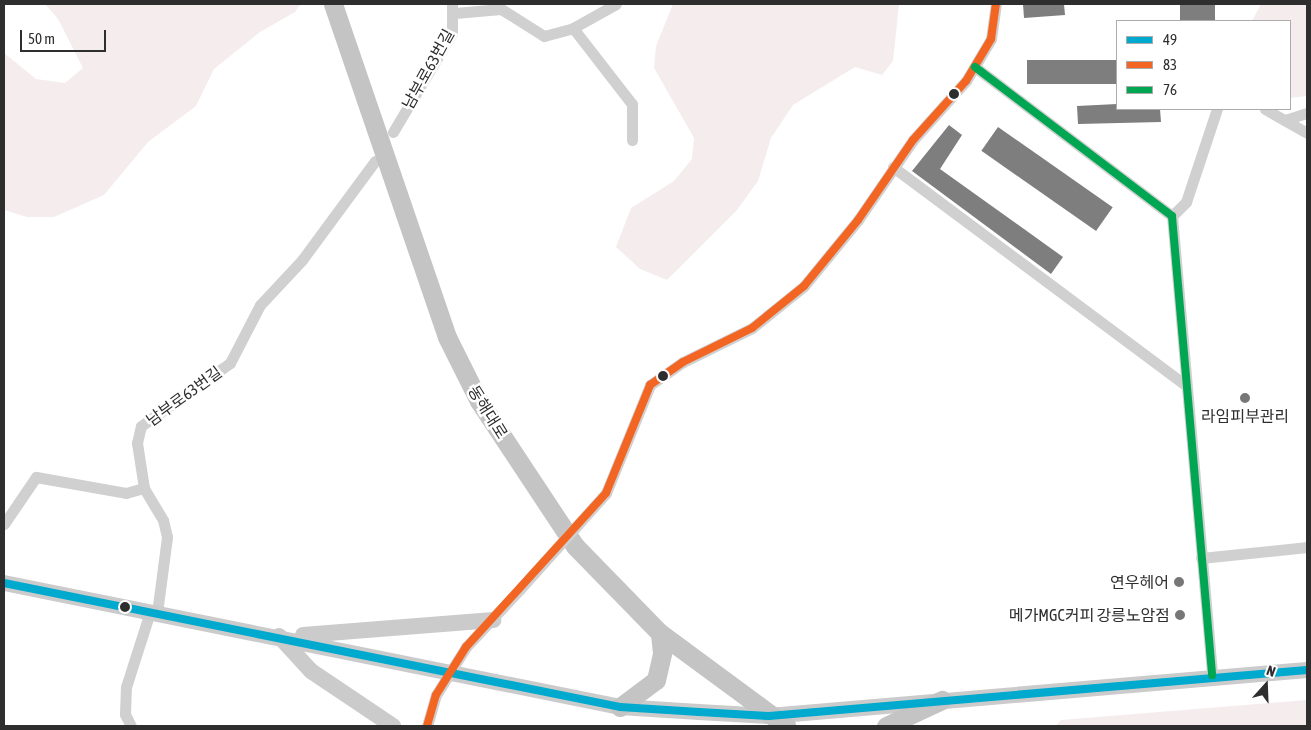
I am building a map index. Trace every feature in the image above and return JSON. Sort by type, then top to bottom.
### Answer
[{"type":"main road","name":"동해대로","points":[[332,4],[447,338],[479,401],[575,546],[660,633],[769,716],[786,726]]},
{"type":"main road","points":[[620,707],[656,680],[662,653],[660,633]]},
{"type":"main road","points":[[886,726],[942,700]]},
{"type":"street","points":[[453,8],[501,10],[544,36],[573,28],[616,4]]},
{"type":"street","points":[[427,726],[436,695],[466,647],[493,620],[606,493],[650,386],[683,362],[752,328],[804,286],[894,167],[975,67],[991,39],[996,4]]},
{"type":"street","name":"남부로63번길","points":[[393,132],[452,32],[453,8]]},
{"type":"street","points":[[573,28],[632,104],[632,140]]},
{"type":"street","points":[[975,67],[1172,216],[1185,385],[1212,675]]},
{"type":"street","points":[[1172,216],[1186,202],[1217,110]]},
{"type":"street","points":[[1267,110],[1307,133]]},
{"type":"street","points":[[1285,120],[1307,113]]},
{"type":"street","name":"남부로63번길","points":[[131,726],[126,714],[126,687],[154,613],[167,537],[160,513],[144,488],[137,443],[141,426],[230,363],[260,305],[302,260],[375,161]]},
{"type":"street","points":[[894,167],[1185,385]]},
{"type":"street","points":[[4,524],[36,477],[126,494],[144,488]]},
{"type":"street","points":[[1201,558],[1307,547]]},
{"type":"street","points":[[4,583],[279,636],[620,707],[769,716],[1212,675],[1307,670]]},
{"type":"street","points":[[279,636],[493,620]]},
{"type":"street","points":[[279,636],[311,672],[393,726]]},
{"type":"shaded area","points":[[45,4],[301,4],[295,12],[260,32],[214,69],[196,106],[148,142],[104,195],[54,217],[27,217],[4,210],[4,53],[36,79],[65,83],[83,68],[58,19]]},
{"type":"shaded area","points":[[673,4],[899,4],[893,61],[882,75],[855,67],[793,105],[771,138],[758,181],[737,210],[667,280],[640,269],[616,247],[631,208],[674,181],[692,159],[694,138],[654,68],[656,46]]},
{"type":"shaded area","points":[[1261,4],[1307,4],[1307,96],[1291,98],[1291,20],[1253,20]]},
{"type":"shaded area","points":[[1307,700],[1307,726],[1056,726],[1061,720]]},
{"type":"building","points":[[1023,4],[1064,4],[1065,15],[1024,18]]},
{"type":"building","points":[[1180,4],[1215,4],[1215,20],[1180,20]]},
{"type":"building","points":[[1027,60],[1116,60],[1116,84],[1027,84]]},
{"type":"building","points":[[1116,104],[1116,110],[1160,110],[1161,122],[1078,124],[1077,106]]},
{"type":"building","points":[[949,125],[962,135],[940,169],[1063,257],[1051,274],[912,171]]},
{"type":"building","points":[[998,127],[1113,207],[1096,231],[981,151]]},
{"type":"transit line","name":"83","points":[[427,726],[436,695],[466,647],[606,493],[650,385],[683,362],[752,328],[804,286],[858,220],[913,140],[966,81],[991,39],[996,4]]},
{"type":"transit line","name":"76","points":[[975,67],[1172,216],[1212,675]]},
{"type":"transit line","name":"49","points":[[4,583],[620,707],[769,716],[1307,670]]},
{"type":"place","name":"라임피부관리","points":[[1245,398]]},
{"type":"place","name":"연우헤어","points":[[1179,582]]},
{"type":"place","name":"메가MGC커피 강릉노암점","points":[[1180,615]]}]
